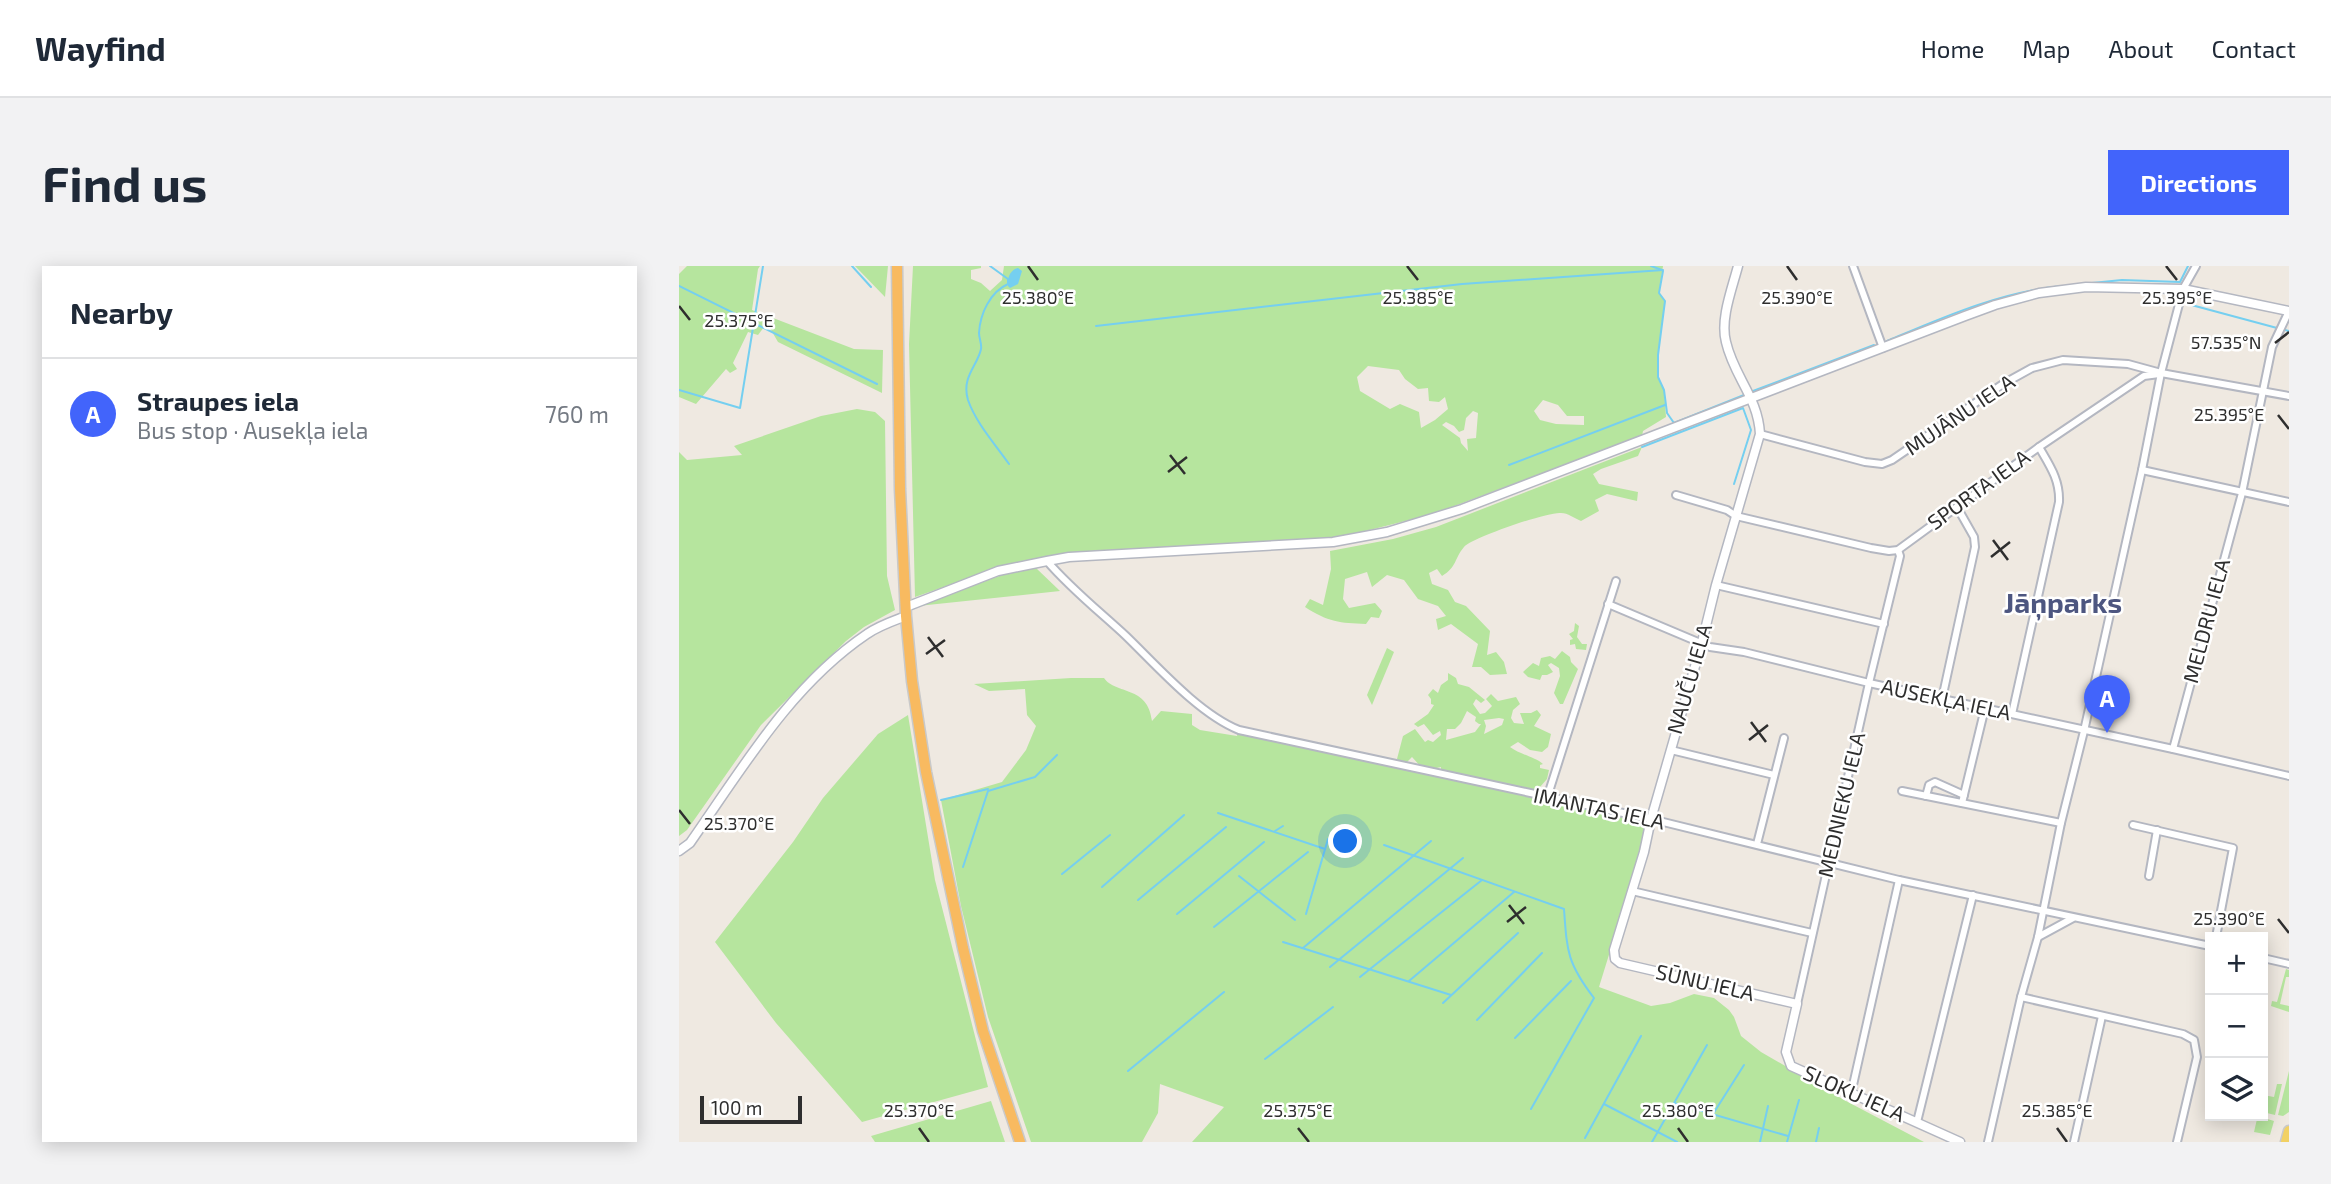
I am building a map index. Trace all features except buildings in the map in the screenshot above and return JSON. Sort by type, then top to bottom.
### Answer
[{"type":"highway","points":[[897,266],[900,489],[906,611],[916,707],[941,854],[983,1031],[1020,1142]]},
{"type":"main road","points":[[2286,1142],[2289,1131]]},
{"type":"street","name":"NAUČU IELA","points":[[1615,959],[1614,950],[1760,435],[1759,417],[1752,398],[1744,388],[1725,341],[1725,320],[1738,266]]},
{"type":"street","points":[[1853,266],[1883,348]]},
{"type":"street","points":[[1988,1142],[2021,996],[2038,937],[2061,823],[2142,470],[2161,373],[2183,289],[2196,266]]},
{"type":"street","points":[[679,851],[690,843],[771,726],[799,693],[835,658],[869,632],[906,611],[997,571],[1069,557],[1318,544],[1387,532],[1462,509],[1995,305],[2039,293],[2087,288],[2183,289],[2289,312]]},
{"type":"street","name":"MELDRU IELA","points":[[2173,748],[2242,493],[2272,347],[2289,312]]},
{"type":"street","name":"MUJĀNU IELA","points":[[1760,435],[1882,464],[1923,440],[2003,384],[2032,368],[2063,360],[2128,364],[2161,373],[2289,396]]},
{"type":"street","name":"SPORTA IELA","points":[[1898,550],[2039,447],[2144,376],[2161,373]]},
{"type":"street","points":[[2012,714],[2059,502],[2057,478],[2039,447]]},
{"type":"street","points":[[2142,470],[2289,502]]},
{"type":"street","points":[[1675,495],[1727,510],[1736,516],[1871,548],[1898,550]]},
{"type":"street","points":[[1942,699],[1975,547],[1974,537],[1957,507]]},
{"type":"street","name":"MEDNIEKU IELA","points":[[1788,1061],[1786,1052],[1900,556],[1898,550]]},
{"type":"street","name":"IMANTAS IELA","points":[[1047,561],[1159,670],[1222,723],[1239,730],[1651,819],[1899,880],[2205,945]]},
{"type":"street","points":[[1547,798],[1616,581]]},
{"type":"street","points":[[1716,584],[1884,624]]},
{"type":"street","name":"AUSEKĻA IELA","points":[[1608,604],[1710,647],[1744,652],[1869,683],[2173,748],[2289,776]]},
{"type":"street","points":[[1963,799],[1985,708]]},
{"type":"street","points":[[1757,844],[1784,738]]},
{"type":"street","points":[[1671,750],[1774,775]]},
{"type":"street","points":[[1926,796],[1930,785],[1935,782],[1963,799]]},
{"type":"street","points":[[1902,791],[1963,799],[2061,823]]},
{"type":"street","points":[[2133,824],[2233,848],[2217,932]]},
{"type":"street","points":[[2149,876],[2157,830]]},
{"type":"street","points":[[1851,1094],[1899,880]]},
{"type":"street","points":[[1632,891],[1812,933]]},
{"type":"street","points":[[1917,1122],[1973,895]]},
{"type":"street","points":[[2038,937],[2074,918]]},
{"type":"street","name":"SŪNU IELA","points":[[1615,959],[1620,963],[1797,1004]]},
{"type":"street","points":[[2268,959],[2289,964]]},
{"type":"street","points":[[2021,996],[2183,1034],[2194,1040],[2197,1057],[2177,1142]]},
{"type":"street","points":[[2074,1142],[2102,1016]]},
{"type":"street","name":"SLOKU IELA","points":[[1788,1061],[1791,1066],[1960,1142]]},
{"type":"green space","points":[[687,266],[760,266],[752,310],[854,349],[883,350],[882,393],[778,342],[767,323],[758,335],[748,332],[733,363],[737,369],[730,373],[726,369],[696,404],[679,397],[679,274]]},
{"type":"green space","points":[[855,266],[888,266],[885,297]]},
{"type":"green space","points":[[913,266],[981,266],[971,270],[971,279],[990,291],[1002,280],[1004,266],[1663,266],[1659,293],[1665,301],[1658,377],[1664,390],[1666,417],[1643,431],[1642,436],[1433,514],[1330,540],[1045,557],[1010,564],[915,597],[909,344]],"holes":[[[1368,366],[1399,370],[1405,379],[1418,389],[1428,388],[1429,401],[1439,402],[1445,397],[1448,409],[1421,428],[1419,412],[1400,404],[1390,409],[1360,391],[1357,377]],[[1543,400],[1558,405],[1567,416],[1584,416],[1584,425],[1556,424],[1540,420],[1534,411]],[[1473,411],[1478,413],[1476,438],[1467,439],[1468,451],[1460,438],[1442,425],[1446,422],[1459,432],[1464,430],[1466,418]]]},
{"type":"green space","points":[[857,409],[875,412],[885,421],[887,576],[895,610],[864,627],[846,641],[761,725],[687,830],[679,836],[679,452],[687,460],[742,455],[734,446],[821,416]]},
{"type":"green space","points":[[1642,447],[1638,456],[1593,474],[1599,484],[1638,492],[1637,501],[1607,494],[1595,500],[1599,511],[1581,521],[1561,513],[1511,526],[1464,547],[1453,566],[1442,576],[1437,569],[1429,573],[1432,584],[1448,590],[1455,602],[1466,606],[1490,631],[1487,655],[1496,652],[1504,662],[1507,674],[1490,675],[1481,667],[1472,667],[1478,644],[1451,624],[1438,630],[1436,619],[1446,616],[1438,606],[1418,599],[1404,580],[1387,575],[1372,587],[1367,572],[1345,579],[1343,599],[1349,608],[1375,603],[1382,611],[1379,618],[1371,617],[1366,624],[1334,621],[1305,607],[1310,599],[1323,605],[1331,569],[1330,551],[1393,539],[1436,527]]},
{"type":"green space","points":[[1036,568],[1060,591],[918,606],[1010,572]]},
{"type":"green space","points":[[1575,623],[1579,626],[1577,637],[1582,644],[1587,644],[1586,650],[1576,649],[1575,644],[1570,645],[1570,640],[1573,639],[1569,634],[1574,631]]},
{"type":"green space","points":[[1387,648],[1394,652],[1372,705],[1367,695]]},
{"type":"green space","points":[[1562,651],[1578,669],[1563,704],[1560,704],[1554,693],[1560,676],[1559,668],[1551,663],[1548,665],[1553,672],[1542,675],[1540,680],[1528,677],[1523,672],[1533,663],[1539,666],[1541,658],[1550,656],[1555,659]]},
{"type":"green space","points":[[1448,673],[1456,678],[1458,684],[1469,687],[1485,700],[1481,703],[1476,699],[1473,704],[1480,714],[1492,706],[1486,699],[1491,694],[1498,701],[1516,697],[1520,704],[1513,710],[1511,718],[1514,723],[1524,724],[1520,713],[1537,710],[1541,715],[1534,726],[1551,734],[1548,747],[1542,752],[1530,750],[1518,742],[1510,747],[1543,764],[1540,768],[1549,770],[1547,779],[1540,787],[1543,795],[1522,791],[1518,786],[1513,789],[1506,784],[1500,787],[1464,777],[1459,773],[1455,775],[1441,772],[1441,767],[1422,768],[1412,757],[1404,765],[1397,759],[1403,736],[1415,729],[1425,742],[1433,742],[1441,735],[1440,731],[1433,735],[1424,724],[1418,727],[1414,724],[1428,714],[1434,705],[1428,695],[1433,689],[1438,693],[1441,685],[1448,680]],"holes":[[[1467,711],[1481,724],[1475,732],[1446,740],[1447,729],[1455,729]],[[1504,719],[1502,725],[1484,734],[1484,720]]]},
{"type":"green space","points":[[1104,678],[1116,687],[1131,692],[1145,701],[1152,721],[1161,711],[1192,714],[1192,725],[1200,730],[1237,736],[1238,732],[1637,821],[1646,826],[1646,835],[1599,987],[1651,1006],[1670,1003],[1694,994],[1714,998],[1734,1017],[1741,1036],[1761,1052],[1924,1142],[1192,1142],[1224,1107],[1160,1084],[1158,1113],[1142,1142],[1031,1142],[988,1017],[961,906],[941,800],[1002,782],[1026,750],[1036,726],[1027,715],[1025,689],[989,691],[974,684]]},
{"type":"green space","points":[[908,715],[935,880],[988,1087],[862,1122],[776,1023],[715,942],[793,842],[823,798],[878,734]]},
{"type":"green space","points":[[2286,969],[2289,970],[2289,977],[2286,977],[2280,1004],[2289,1006],[2289,1012],[2271,1006],[2272,1001],[2277,1002]]},
{"type":"green space","points":[[2289,1071],[2289,1112],[2283,1116],[2278,1115]]},
{"type":"green space","points":[[2277,1084],[2282,1084],[2275,1115],[2268,1113],[2268,1096],[2274,1097]]},
{"type":"green space","points":[[991,1101],[1005,1142],[875,1142],[871,1136]]},
{"type":"green space","points":[[2257,1121],[2274,1121],[2270,1135],[2254,1132]]},
{"type":"water","points":[[1018,268],[1022,271],[1018,284],[1010,288],[1010,275]]},
{"type":"waterway","points":[[679,390],[740,408],[763,266]]},
{"type":"waterway","points":[[852,266],[871,287]]},
{"type":"waterway","points":[[990,266],[1008,279],[1008,284],[991,298],[981,318],[981,349],[968,378],[966,392],[976,417],[1009,464]]},
{"type":"waterway","points":[[1651,266],[1662,270]]},
{"type":"waterway","points":[[2092,283],[2122,280],[2180,282],[2188,266]]},
{"type":"waterway","points":[[1096,326],[1462,284],[1663,270]]},
{"type":"waterway","points":[[1663,271],[1659,293],[1665,301],[1658,377],[1664,390],[1667,413],[1674,423],[1744,395]]},
{"type":"waterway","points":[[679,286],[877,384]]},
{"type":"waterway","points":[[1887,341],[1994,300],[2062,286]]},
{"type":"waterway","points":[[2184,303],[2277,328]]},
{"type":"waterway","points":[[2285,330],[2289,331]]},
{"type":"waterway","points":[[1753,391],[1874,345]]},
{"type":"waterway","points":[[1509,465],[1665,405]]},
{"type":"waterway","points":[[1642,447],[1743,408],[1751,430],[1734,484]]},
{"type":"waterway","points":[[963,867],[988,791],[1035,777],[1057,755]]},
{"type":"waterway","points":[[941,800],[988,789]]},
{"type":"waterway","points":[[1218,813],[1325,849]]},
{"type":"waterway","points":[[1102,887],[1184,815]]},
{"type":"waterway","points":[[1275,831],[1283,826]]},
{"type":"waterway","points":[[1138,900],[1226,827]]},
{"type":"waterway","points":[[1062,874],[1110,835]]},
{"type":"waterway","points":[[1306,914],[1328,839]]},
{"type":"waterway","points":[[1303,948],[1431,841]]},
{"type":"waterway","points":[[1177,914],[1264,842]]},
{"type":"waterway","points":[[1384,845],[1564,909],[1566,936],[1573,966],[1594,998],[1531,1109]]},
{"type":"waterway","points":[[1214,927],[1308,852]]},
{"type":"waterway","points":[[1330,967],[1463,858]]},
{"type":"waterway","points":[[1239,876],[1295,920]]},
{"type":"waterway","points":[[1360,977],[1482,880]]},
{"type":"waterway","points":[[1409,981],[1514,892]]},
{"type":"waterway","points":[[1443,1003],[1518,933]]},
{"type":"waterway","points":[[1283,942],[1451,995]]},
{"type":"waterway","points":[[1477,1020],[1542,953]]},
{"type":"waterway","points":[[1515,1038],[1571,981]]},
{"type":"waterway","points":[[1128,1071],[1224,992]]},
{"type":"waterway","points":[[1265,1059],[1333,1007]]},
{"type":"waterway","points":[[1585,1138],[1641,1036]]},
{"type":"waterway","points":[[1652,1142],[1707,1045]]},
{"type":"waterway","points":[[1713,1114],[1744,1065]]},
{"type":"waterway","points":[[1787,1142],[1799,1100]]},
{"type":"waterway","points":[[1674,1103],[1788,1136]]},
{"type":"waterway","points":[[1604,1104],[1677,1142]]},
{"type":"waterway","points":[[1760,1142],[1768,1106]]},
{"type":"waterway","points":[[1816,1142],[1819,1128]]},
{"type":"place","name":"Straupes iela","points":[[2107,733]]},
{"type":"district","name":"Jāņparks","points":[[2063,603]]}]
